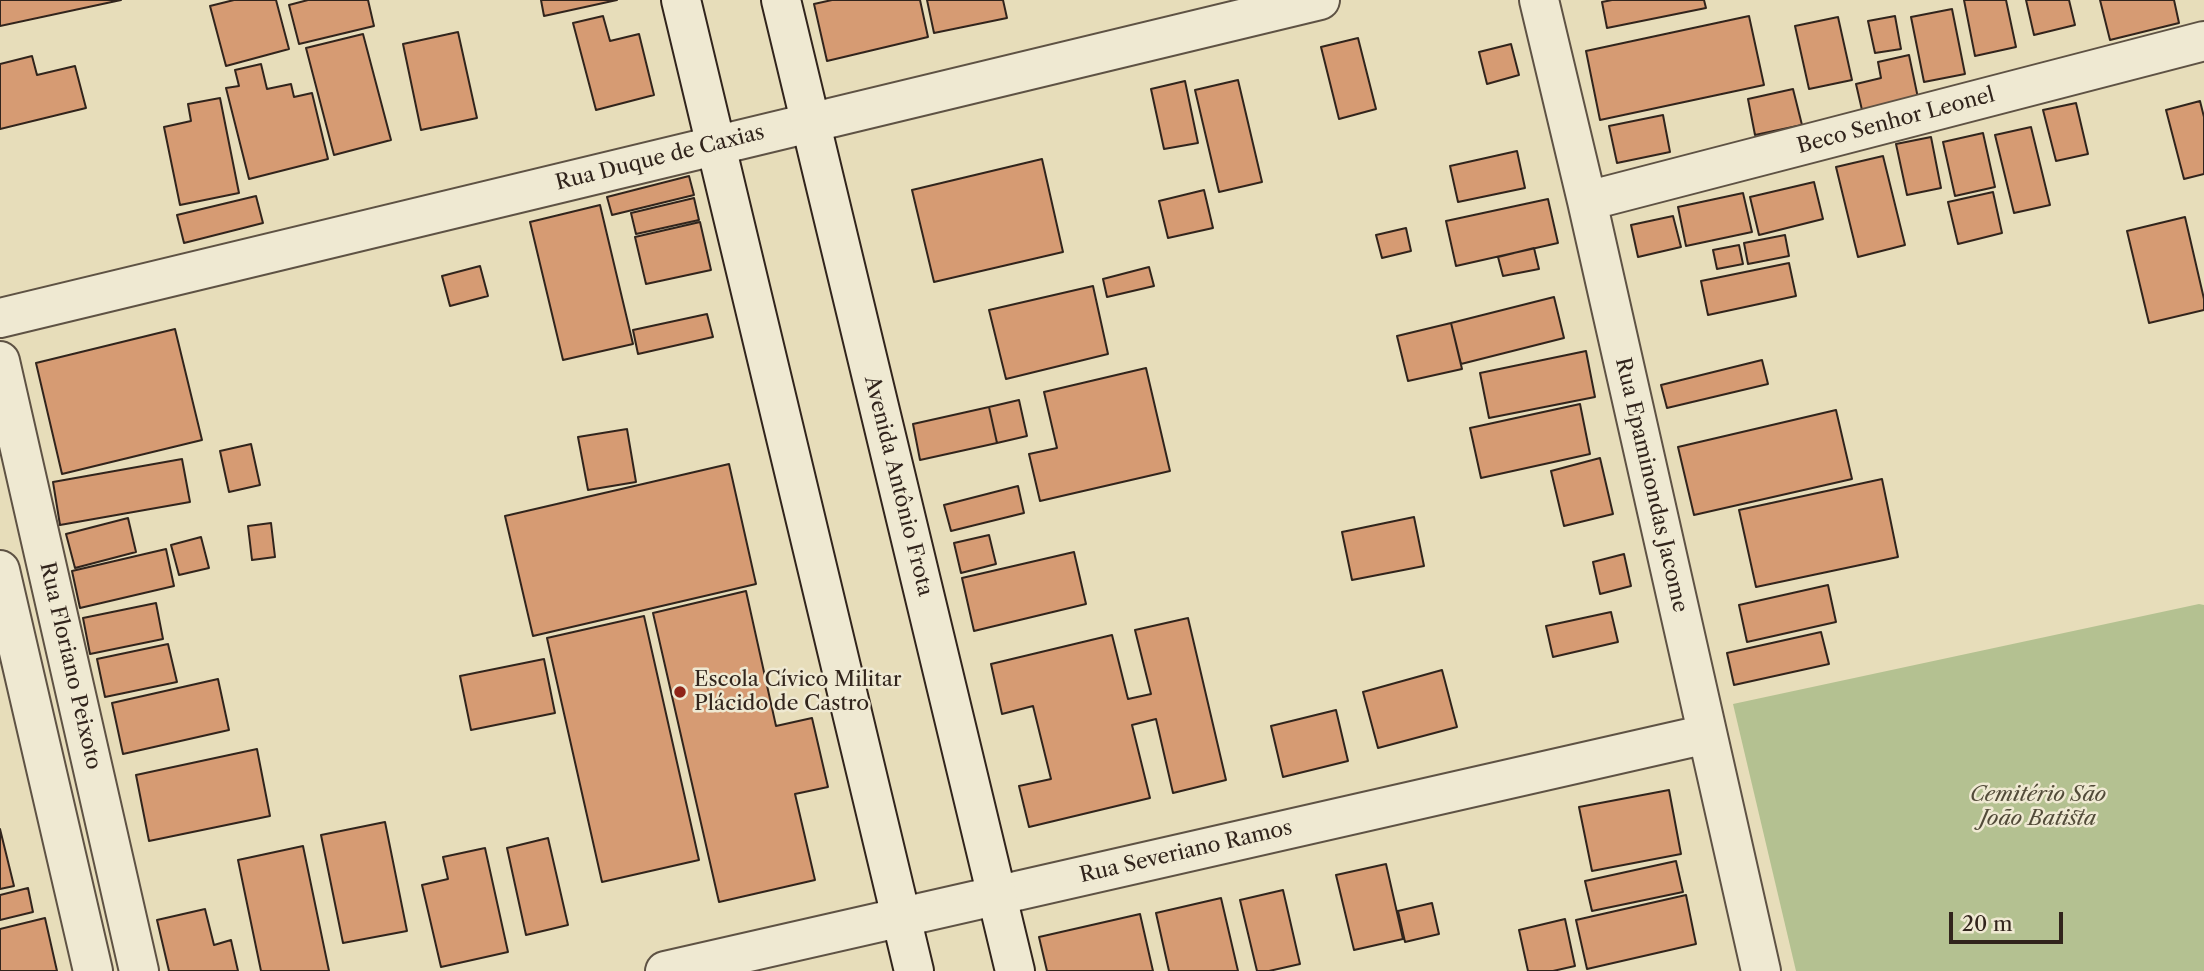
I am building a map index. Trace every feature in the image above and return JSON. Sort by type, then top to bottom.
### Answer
[{"type":"street","points":[[681,0],[914,971]]},
{"type":"street","name":"Avenida Antônio Frota","points":[[781,0],[1015,971]]},
{"type":"street","name":"Rua Duque de Caxias","points":[[0,318],[1320,0]]},
{"type":"street","name":"Rua Epaminondas Jacome","points":[[1539,0],[1587,201],[1760,971]]},
{"type":"street","name":"Beco Senhor Leonel","points":[[1587,201],[2204,41]]},
{"type":"street","name":"Rua Floriano Peixoto","points":[[0,361],[139,971]]},
{"type":"street","points":[[0,569],[93,971]]},
{"type":"street","name":"Rua Severiano Ramos","points":[[665,971],[1707,734]]},
{"type":"green space","name":"Cemitério São João Batista","points":[[2204,605],[2204,971],[1796,971],[1733,704]]},
{"type":"building","points":[[0,0],[121,0],[0,26]]},
{"type":"building","points":[[234,0],[276,0],[289,49],[226,66],[210,6]]},
{"type":"building","points":[[308,0],[368,0],[374,26],[299,44],[289,5]]},
{"type":"building","points":[[541,0],[617,0],[544,16]]},
{"type":"building","points":[[832,0],[920,0],[928,37],[827,61],[814,4]]},
{"type":"building","points":[[927,0],[1003,0],[1007,18],[934,33]]},
{"type":"building","points":[[1704,0],[1706,8],[1607,28],[1602,2]]},
{"type":"building","points":[[1964,0],[2006,0],[2016,47],[1975,56]]},
{"type":"building","points":[[2026,0],[2069,0],[2075,25],[2034,35]]},
{"type":"building","points":[[2100,0],[2174,0],[2179,23],[2110,40]]},
{"type":"building","points":[[1952,9],[1965,74],[1924,82],[1911,17]]},
{"type":"building","points":[[603,16],[610,41],[639,34],[654,95],[596,110],[573,23]]},
{"type":"building","points":[[1749,16],[1764,85],[1600,120],[1586,51]]},
{"type":"building","points":[[1895,16],[1901,49],[1875,53],[1868,21]]},
{"type":"building","points":[[1838,17],[1852,80],[1809,89],[1795,26]]},
{"type":"building","points":[[458,32],[477,118],[421,130],[403,44]]},
{"type":"building","points":[[363,34],[391,140],[334,155],[306,48]]},
{"type":"building","points":[[1358,38],[1376,109],[1339,119],[1321,47]]},
{"type":"building","points":[[1511,44],[1519,75],[1487,84],[1479,52]]},
{"type":"building","points":[[1909,55],[1918,98],[1862,110],[1856,84],[1881,78],[1878,62]]},
{"type":"building","points":[[32,56],[37,75],[75,66],[86,108],[0,129],[0,64]]},
{"type":"building","points":[[261,64],[267,89],[291,84],[294,97],[312,93],[328,159],[249,179],[226,88],[239,86],[235,70]]},
{"type":"building","points":[[1238,80],[1262,182],[1219,192],[1195,90]]},
{"type":"building","points":[[1185,81],[1198,143],[1164,149],[1151,89]]},
{"type":"building","points":[[1793,89],[1802,125],[1755,135],[1748,99]]},
{"type":"building","points":[[220,98],[239,193],[180,205],[164,127],[191,121],[188,104]]},
{"type":"building","points":[[2200,101],[2204,117],[2204,174],[2184,179],[2166,110]]},
{"type":"building","points":[[2076,103],[2088,154],[2056,161],[2043,110]]},
{"type":"building","points":[[1663,115],[1670,152],[1617,163],[1609,126]]},
{"type":"building","points":[[2031,127],[2050,205],[2014,213],[1995,135]]},
{"type":"building","points":[[1983,133],[1995,187],[1955,196],[1943,142]]},
{"type":"building","points":[[1931,137],[1941,188],[1907,195],[1896,144]]},
{"type":"building","points":[[1517,151],[1525,188],[1458,202],[1450,166]]},
{"type":"building","points":[[1883,156],[1905,245],[1858,257],[1836,167]]},
{"type":"building","points":[[1042,159],[1063,252],[934,282],[912,190]]},
{"type":"building","points":[[689,176],[694,195],[612,215],[607,197]]},
{"type":"building","points":[[1814,182],[1823,219],[1759,235],[1750,197]]},
{"type":"building","points":[[1204,190],[1213,228],[1168,238],[1159,201]]},
{"type":"building","points":[[1993,192],[2002,233],[1958,244],[1948,202]]},
{"type":"building","points":[[1743,193],[1752,232],[1686,246],[1678,207]]},
{"type":"building","points":[[256,196],[263,223],[184,243],[177,215]]},
{"type":"building","points":[[694,198],[699,220],[636,234],[631,213]]},
{"type":"building","points":[[1548,199],[1558,243],[1456,266],[1446,221]]},
{"type":"building","points":[[600,205],[633,344],[563,360],[530,222]]},
{"type":"building","points":[[1673,216],[1681,247],[1638,257],[1631,225]]},
{"type":"building","points":[[2185,217],[2204,299],[2204,310],[2149,323],[2127,231]]},
{"type":"building","points":[[700,222],[711,270],[646,284],[635,237]]},
{"type":"building","points":[[1406,228],[1411,251],[1382,258],[1376,235]]},
{"type":"building","points":[[1785,235],[1789,256],[1748,264],[1744,243]]},
{"type":"building","points":[[1739,245],[1743,264],[1717,269],[1713,250]]},
{"type":"building","points":[[1534,248],[1539,269],[1503,276],[1498,257]]},
{"type":"building","points":[[1789,263],[1796,296],[1708,315],[1701,281]]},
{"type":"building","points":[[480,266],[488,296],[450,306],[442,276]]},
{"type":"building","points":[[1149,267],[1154,286],[1107,297],[1103,279]]},
{"type":"building","points":[[1093,286],[1108,354],[1006,379],[989,310]]},
{"type":"building","points":[[1554,297],[1564,338],[1461,364],[1451,323]]},
{"type":"building","points":[[707,314],[713,337],[638,354],[633,330]]},
{"type":"building","points":[[1451,323],[1462,369],[1408,381],[1397,336]]},
{"type":"building","points":[[175,329],[202,440],[62,474],[36,363]]},
{"type":"building","points":[[1586,351],[1595,397],[1489,418],[1480,373]]},
{"type":"building","points":[[1762,360],[1768,384],[1667,408],[1661,385]]},
{"type":"building","points":[[1146,368],[1170,471],[1040,501],[1029,454],[1057,448],[1044,392]]},
{"type":"building","points":[[1019,400],[1027,436],[997,443],[989,407]]},
{"type":"building","points":[[1580,404],[1590,454],[1481,478],[1470,428]]},
{"type":"building","points":[[989,407],[997,443],[920,460],[913,424]]},
{"type":"building","points":[[1836,410],[1852,479],[1694,515],[1678,447]]},
{"type":"building","points":[[627,429],[636,482],[588,490],[578,437]]},
{"type":"building","points":[[251,444],[260,485],[229,492],[220,451]]},
{"type":"building","points":[[1600,458],[1613,514],[1564,526],[1551,471]]},
{"type":"building","points":[[182,459],[190,502],[60,525],[53,482]]},
{"type":"building","points":[[729,464],[756,584],[533,636],[505,516]]},
{"type":"building","points":[[1882,479],[1898,557],[1756,587],[1739,510]]},
{"type":"building","points":[[1018,486],[1024,513],[951,531],[944,505]]},
{"type":"building","points":[[1414,517],[1424,566],[1352,580],[1342,532]]},
{"type":"building","points":[[128,518],[136,552],[75,568],[66,534]]},
{"type":"building","points":[[271,523],[275,557],[252,560],[248,526]]},
{"type":"building","points":[[989,535],[996,564],[961,573],[954,543]]},
{"type":"building","points":[[201,537],[209,568],[179,575],[171,545]]},
{"type":"building","points":[[166,549],[174,586],[80,608],[72,571]]},
{"type":"building","points":[[1074,552],[1086,604],[974,631],[962,578]]},
{"type":"building","points":[[1624,554],[1631,586],[1600,594],[1593,562]]},
{"type":"building","points":[[1828,585],[1836,622],[1747,642],[1739,605]]},
{"type":"building","points":[[746,591],[776,726],[812,718],[828,787],[795,794],[815,880],[719,902],[653,613]]},
{"type":"building","points":[[156,603],[163,639],[90,654],[83,618]]},
{"type":"building","points":[[1611,612],[1618,642],[1553,657],[1546,626]]},
{"type":"building","points":[[644,616],[699,860],[602,882],[547,638]]},
{"type":"building","points":[[1188,618],[1226,780],[1173,793],[1156,719],[1132,725],[1150,798],[1029,827],[1019,786],[1051,779],[1033,706],[1002,714],[991,664],[1112,635],[1128,699],[1151,694],[1135,630]]},
{"type":"building","points":[[1821,632],[1829,664],[1734,685],[1727,653]]},
{"type":"building","points":[[168,644],[177,682],[105,697],[97,659]]},
{"type":"building","points":[[544,659],[555,713],[471,730],[460,676]]},
{"type":"building","points":[[1442,670],[1457,727],[1378,748],[1363,692]]},
{"type":"building","points":[[218,679],[229,730],[123,754],[112,703]]},
{"type":"building","points":[[1336,710],[1348,761],[1283,777],[1271,726]]},
{"type":"building","points":[[257,749],[270,816],[149,841],[136,775]]},
{"type":"building","points":[[1669,790],[1681,854],[1592,871],[1579,807]]},
{"type":"building","points":[[385,822],[407,931],[343,943],[321,835]]},
{"type":"building","points":[[0,829],[14,886],[0,889]]},
{"type":"building","points":[[548,838],[568,925],[526,935],[507,848]]},
{"type":"building","points":[[303,846],[329,971],[261,971],[238,860]]},
{"type":"building","points":[[485,848],[508,952],[441,967],[422,885],[448,879],[443,857]]},
{"type":"building","points":[[1676,861],[1683,892],[1592,911],[1585,881]]},
{"type":"building","points":[[1386,864],[1403,939],[1354,950],[1336,875]]},
{"type":"building","points":[[28,888],[33,912],[0,920],[0,895]]},
{"type":"building","points":[[1283,890],[1300,964],[1257,971],[1240,900]]},
{"type":"building","points":[[1686,895],[1696,944],[1587,969],[1576,920]]},
{"type":"building","points":[[1221,898],[1238,971],[1169,971],[1156,913]]},
{"type":"building","points":[[1432,903],[1439,934],[1405,942],[1398,911]]},
{"type":"building","points":[[205,909],[214,945],[231,940],[238,971],[169,971],[157,920]]},
{"type":"building","points":[[1140,914],[1153,971],[1047,971],[1039,937]]},
{"type":"building","points":[[45,918],[57,971],[0,971],[0,929]]},
{"type":"building","points":[[1565,919],[1575,966],[1553,971],[1528,971],[1519,930]]},
{"type":"place","name":"Escola Cívico Militar Plácido de Castro","points":[[680,692]]}]
